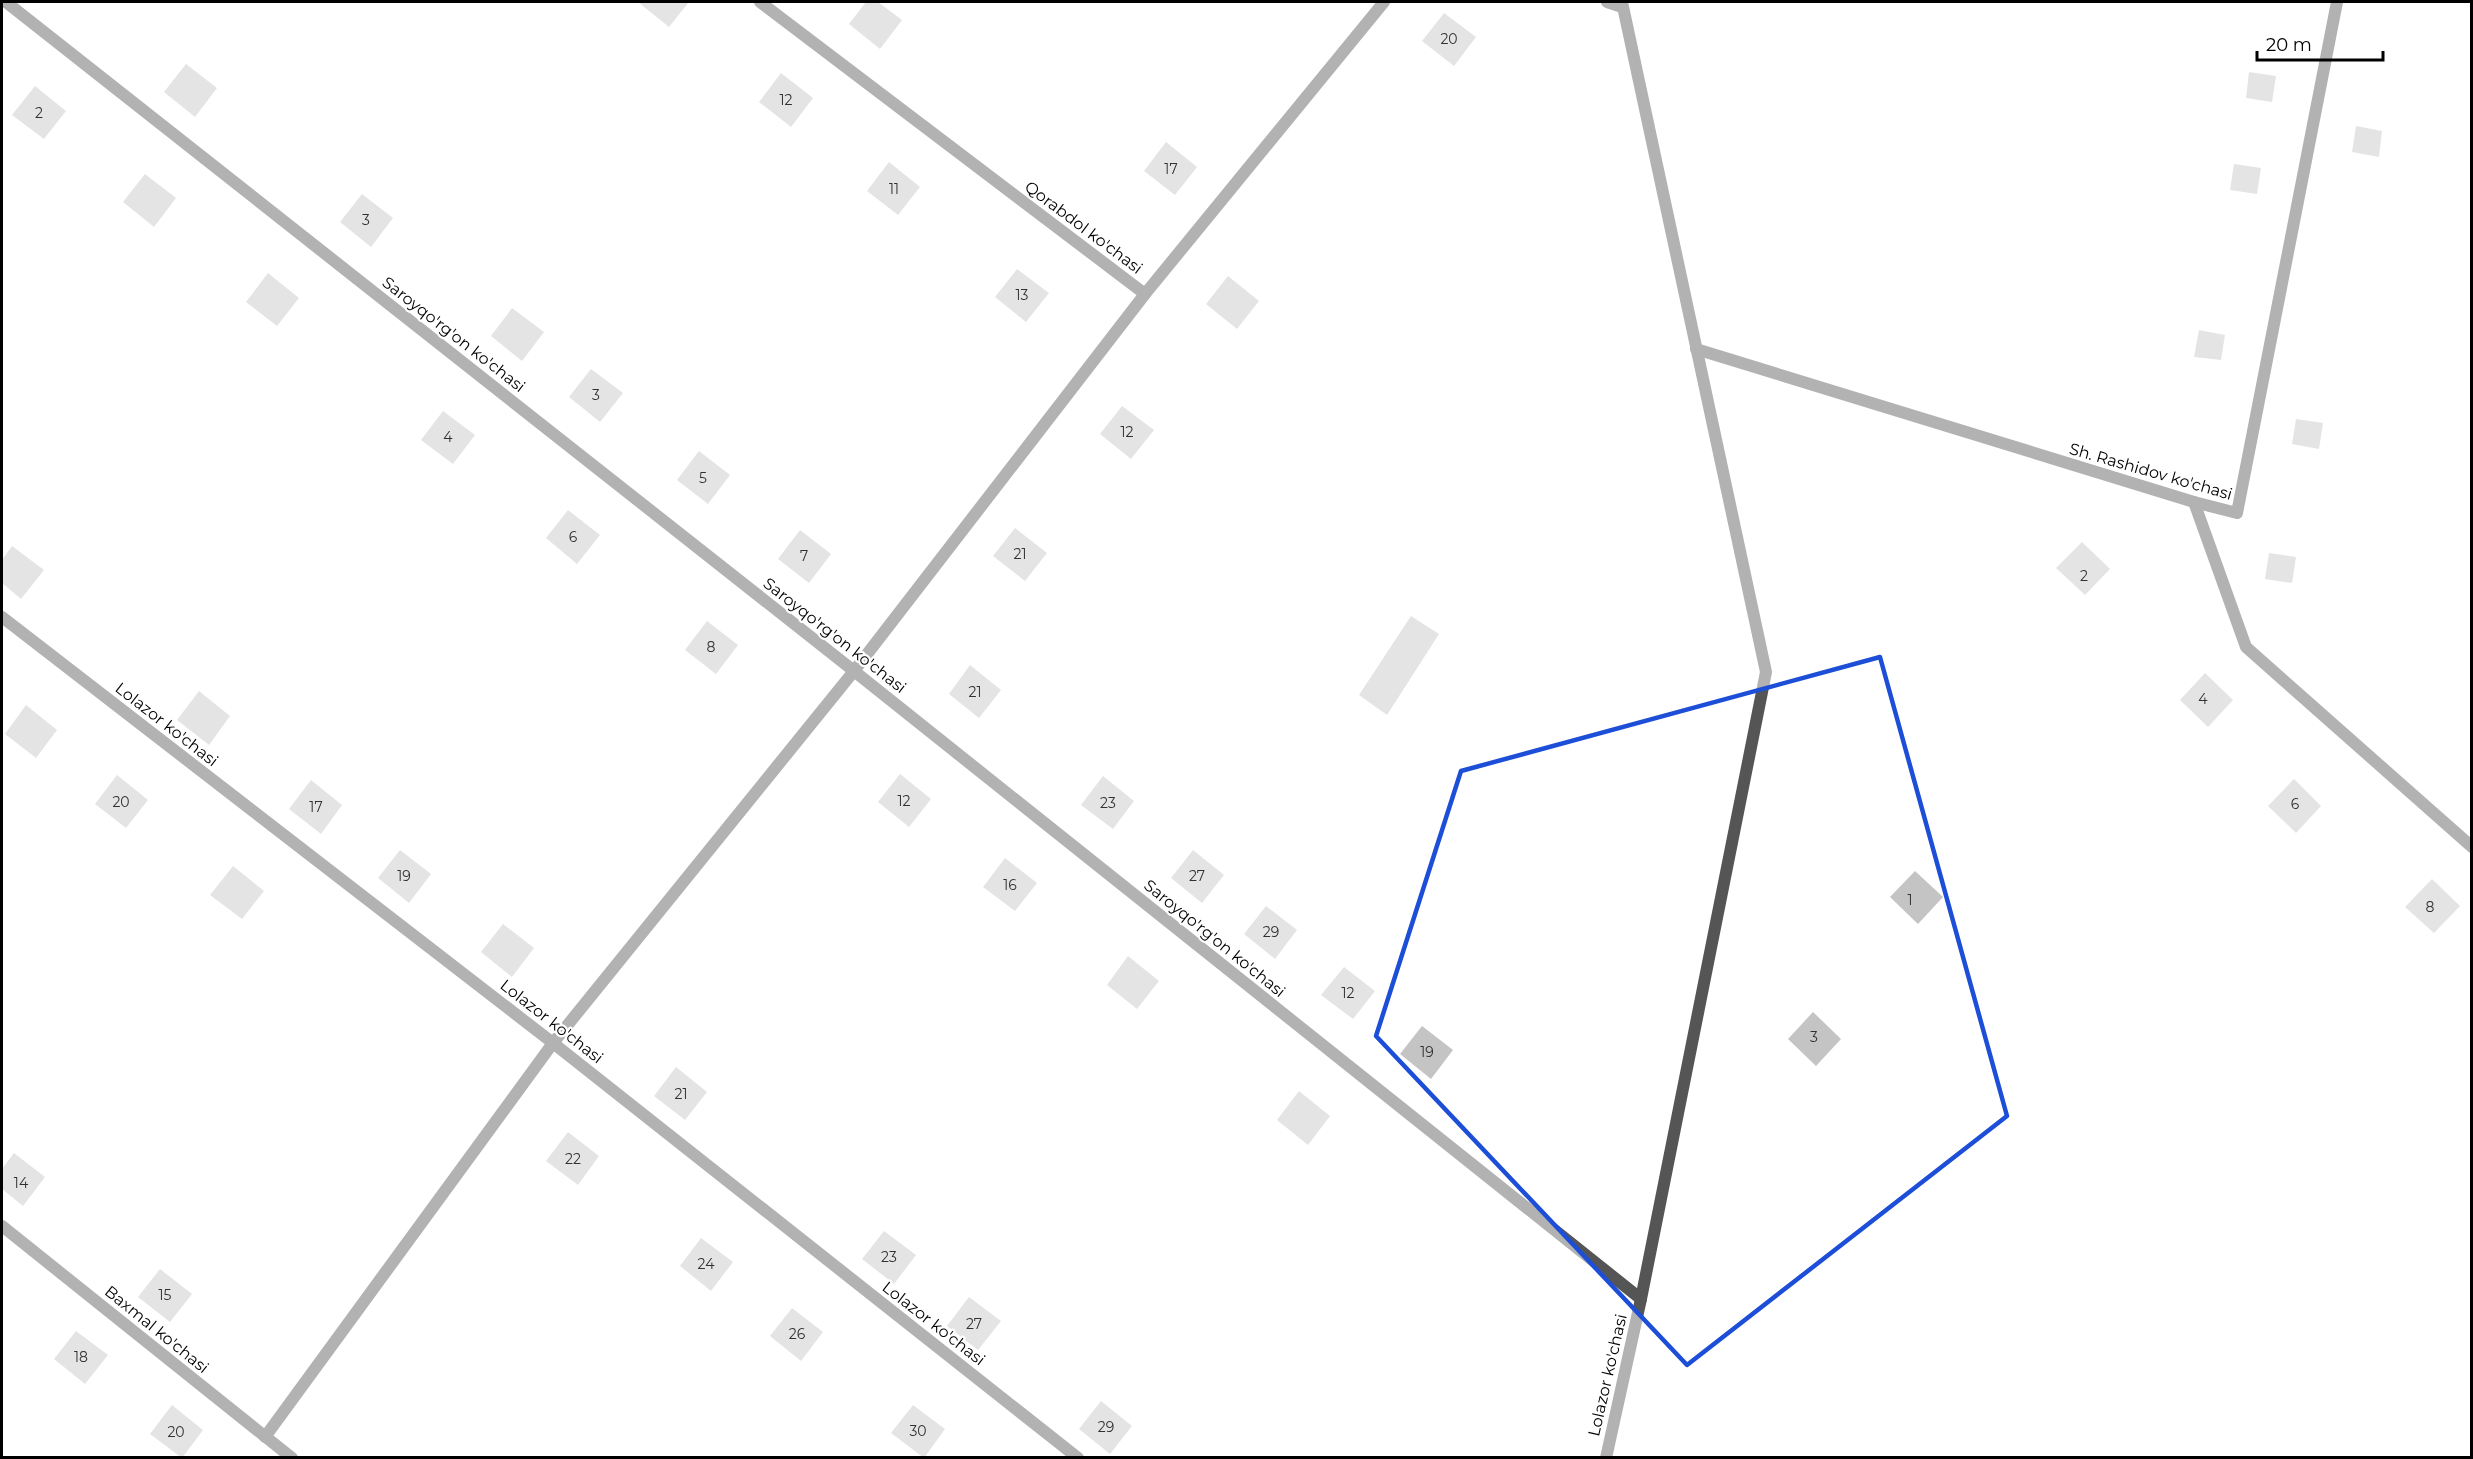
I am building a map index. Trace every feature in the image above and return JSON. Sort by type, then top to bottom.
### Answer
[{"type":"street","name":"Saroyqo'rg'on ko'chasi","points":[[6,2],[854,671],[1641,1299]]},
{"type":"street","name":"Qorabdol ko'chasi","points":[[760,2],[1145,294],[1384,2]]},
{"type":"street","points":[[1607,2],[1622,4]]},
{"type":"street","name":"Sh. Rashidov ko'chasi","points":[[1696,348],[2194,502],[2237,513],[2337,2]]},
{"type":"street","name":"Lolazor ko'chasi","points":[[1606,1458],[1641,1299],[1766,672],[1622,4]]},
{"type":"street","points":[[265,1437],[553,1043],[854,671],[1145,294]]},
{"type":"street","points":[[2194,502],[2246,647],[2472,847]]},
{"type":"street","name":"Lolazor ko'chasi","points":[[2,617],[553,1043],[1078,1458]]},
{"type":"street","name":"Baxmal ko'chasi","points":[[2,1226],[292,1458]]},
{"type":"highlighted area","points":[[1880,657],[2007,1116],[1687,1365],[1376,1036],[1461,771]]},
{"type":"building","points":[[638,2],[689,2],[669,27]]},
{"type":"building","points":[[866,2],[878,2],[902,20],[880,49],[849,24]]},
{"type":"building","points":[[1444,13],[1476,37],[1454,66],[1422,41]]},
{"type":"building","points":[[186,64],[217,88],[195,117],[164,92]]},
{"type":"building","points":[[2249,72],[2276,76],[2272,102],[2246,98]]},
{"type":"building","points":[[781,73],[813,98],[791,127],[759,102]]},
{"type":"building","points":[[35,86],[66,111],[44,139],[12,115]]},
{"type":"building","points":[[2356,126],[2382,131],[2379,157],[2352,152]]},
{"type":"building","points":[[1166,142],[1197,167],[1175,195],[1144,171]]},
{"type":"building","points":[[889,162],[920,187],[898,215],[867,191]]},
{"type":"building","points":[[2234,164],[2261,168],[2257,194],[2230,190]]},
{"type":"building","points":[[145,174],[176,198],[154,227],[123,202]]},
{"type":"building","points":[[362,194],[393,218],[371,247],[340,222]]},
{"type":"building","points":[[1017,269],[1049,293],[1026,322],[995,297]]},
{"type":"building","points":[[268,273],[299,298],[277,326],[246,302]]},
{"type":"building","points":[[1228,276],[1259,301],[1237,329],[1206,304]]},
{"type":"building","points":[[512,308],[544,332],[522,361],[491,336]]},
{"type":"building","points":[[2199,330],[2225,335],[2221,360],[2194,357]]},
{"type":"building","points":[[591,369],[623,393],[600,422],[569,397]]},
{"type":"building","points":[[1122,406],[1154,430],[1131,459],[1100,434]]},
{"type":"building","points":[[443,411],[475,435],[453,464],[421,440]]},
{"type":"building","points":[[2296,419],[2323,423],[2319,449],[2292,444]]},
{"type":"building","points":[[699,451],[730,475],[708,504],[677,480]]},
{"type":"building","points":[[568,510],[600,535],[577,564],[546,538]]},
{"type":"building","points":[[1015,528],[1047,553],[1025,581],[993,556]]},
{"type":"building","points":[[800,530],[831,554],[809,583],[778,559]]},
{"type":"building","points":[[2082,542],[2110,569],[2085,595],[2056,568]]},
{"type":"building","points":[[12,546],[44,570],[21,599],[2,583],[2,560]]},
{"type":"building","points":[[2269,553],[2296,557],[2292,583],[2265,579]]},
{"type":"building","points":[[1411,616],[1439,634],[1387,715],[1359,695]]},
{"type":"building","points":[[707,621],[738,645],[716,674],[685,650]]},
{"type":"building","points":[[970,665],[1001,690],[979,718],[949,694]]},
{"type":"building","points":[[2205,673],[2233,700],[2208,727],[2180,700]]},
{"type":"building","points":[[199,691],[230,716],[209,745],[177,720]]},
{"type":"building","points":[[26,705],[57,730],[36,758],[5,734]]},
{"type":"building","points":[[900,774],[931,799],[909,827],[878,802]]},
{"type":"building","points":[[117,775],[148,800],[126,828],[95,804]]},
{"type":"building","points":[[1103,776],[1134,801],[1113,829],[1081,805]]},
{"type":"building","points":[[2294,779],[2321,806],[2296,833],[2268,806]]},
{"type":"building","points":[[311,780],[342,805],[321,834],[289,809]]},
{"type":"building","points":[[400,850],[431,874],[409,903],[378,878]]},
{"type":"building","points":[[1193,850],[1224,875],[1202,903],[1171,878]]},
{"type":"building","points":[[1005,858],[1037,883],[1015,911],[983,887]]},
{"type":"building","points":[[233,866],[264,891],[242,919],[210,895]]},
{"type":"building","points":[[1915,871],[1943,897],[1918,924],[1890,897]]},
{"type":"building","points":[[2432,879],[2460,906],[2434,933],[2405,907]]},
{"type":"building","points":[[1266,906],[1297,930],[1275,959],[1244,934]]},
{"type":"building","points":[[503,924],[534,948],[512,977],[481,952]]},
{"type":"building","points":[[1128,956],[1159,981],[1137,1009],[1107,985]]},
{"type":"building","points":[[1344,967],[1375,991],[1353,1019],[1321,995]]},
{"type":"building","points":[[1813,1012],[1841,1039],[1816,1066],[1788,1039]]},
{"type":"building","points":[[1422,1026],[1453,1050],[1431,1079],[1400,1054]]},
{"type":"building","points":[[676,1067],[707,1092],[685,1120],[654,1096]]},
{"type":"building","points":[[1299,1091],[1330,1116],[1308,1145],[1277,1120]]},
{"type":"building","points":[[568,1132],[599,1156],[578,1185],[546,1161]]},
{"type":"building","points":[[14,1153],[45,1177],[23,1206],[2,1189],[2,1169]]},
{"type":"building","points":[[884,1231],[916,1255],[894,1284],[862,1259]]},
{"type":"building","points":[[701,1238],[733,1262],[711,1291],[680,1266]]},
{"type":"building","points":[[160,1269],[192,1294],[170,1322],[138,1297]]},
{"type":"building","points":[[969,1297],[1001,1321],[978,1350],[947,1326]]},
{"type":"building","points":[[792,1308],[823,1332],[801,1361],[770,1336]]},
{"type":"building","points":[[76,1331],[108,1355],[85,1384],[54,1359]]},
{"type":"building","points":[[1101,1401],[1132,1426],[1110,1454],[1079,1429]]},
{"type":"building","points":[[172,1405],[203,1430],[182,1458],[150,1434]]},
{"type":"building","points":[[913,1405],[945,1429],[924,1458],[891,1433]]}]
